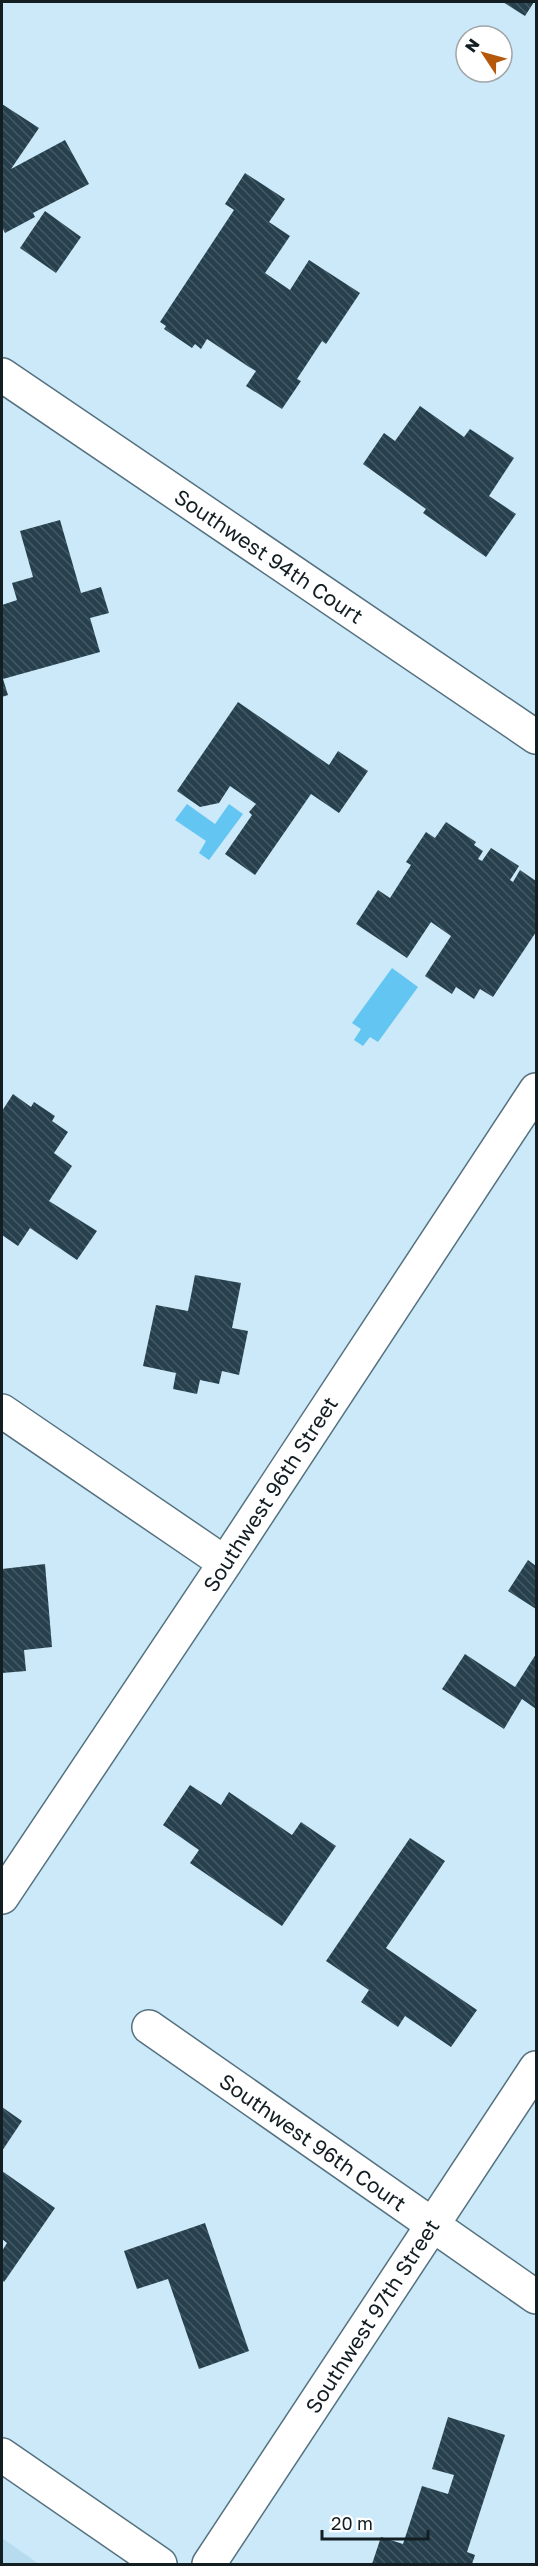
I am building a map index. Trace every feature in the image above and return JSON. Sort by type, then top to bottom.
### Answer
[{"type":"street","name":"Southwest 94th Court","points":[[2,375],[537,737]]},
{"type":"street","name":"Southwest 96th Street","points":[[2,1897],[537,1090]]},
{"type":"street","points":[[2,1411],[225,1563]]},
{"type":"street","name":"Southwest 96th Court","points":[[149,2027],[537,2296]]},
{"type":"street","name":"Southwest 97th Street","points":[[209,2565],[537,2068]]},
{"type":"street","points":[[2,2455],[160,2565]]},
{"type":"shaded area","points":[[2,2538],[39,2564],[2,2564]]},
{"type":"water","points":[[187,804],[215,824],[229,804],[243,814],[209,860],[199,853],[206,841],[175,820]]},
{"type":"water","points":[[392,968],[418,987],[378,1042],[370,1037],[363,1046],[354,1040],[361,1029],[352,1023]]},
{"type":"building","points":[[503,2],[534,2],[525,16]]},
{"type":"building","points":[[2,104],[39,128],[11,169],[65,140],[89,184],[33,213],[35,217],[5,233],[2,227]]},
{"type":"building","points":[[245,173],[285,199],[269,222],[290,236],[265,273],[290,290],[309,260],[360,293],[326,344],[322,341],[297,379],[301,381],[282,409],[246,386],[256,371],[207,339],[201,349],[195,344],[192,348],[164,329],[166,326],[160,322],[234,210],[225,204]]},
{"type":"building","points":[[45,211],[81,237],[56,273],[20,248]]},
{"type":"building","points":[[420,406],[464,437],[470,429],[514,458],[489,496],[516,514],[486,557],[423,513],[426,509],[363,464],[384,433],[395,441]]},
{"type":"building","points":[[60,520],[81,593],[101,587],[109,613],[90,618],[100,652],[3,679],[8,695],[2,697],[2,605],[17,600],[12,583],[33,577],[20,531]]},
{"type":"building","points":[[238,702],[329,765],[338,751],[368,771],[339,813],[311,794],[255,875],[225,854],[252,815],[249,812],[256,804],[230,786],[219,803],[200,807],[177,791]]},
{"type":"building","points":[[446,822],[476,842],[474,845],[483,851],[478,859],[482,861],[491,848],[519,866],[510,880],[513,882],[520,870],[536,881],[536,932],[493,997],[480,989],[474,999],[456,987],[452,994],[425,976],[451,936],[431,922],[407,958],[356,924],[378,890],[390,898],[411,865],[406,862],[426,832],[435,838]]},
{"type":"building","points":[[13,1094],[31,1107],[34,1102],[55,1116],[52,1121],[68,1132],[54,1153],[72,1166],[49,1201],[97,1231],[77,1260],[30,1228],[18,1246],[2,1235],[2,1111]]},
{"type":"building","points":[[195,1275],[241,1283],[232,1328],[248,1331],[239,1375],[222,1371],[219,1384],[200,1380],[197,1394],[173,1389],[176,1373],[143,1366],[156,1305],[188,1311]]},
{"type":"building","points":[[528,1560],[536,1566],[536,1609],[508,1591]]},
{"type":"building","points":[[45,1564],[52,1647],[24,1650],[26,1671],[2,1673],[2,1569]]},
{"type":"building","points":[[465,1654],[515,1687],[536,1654],[536,1709],[522,1699],[504,1729],[442,1689]]},
{"type":"building","points":[[190,1785],[221,1805],[229,1792],[292,1835],[301,1822],[336,1846],[282,1926],[190,1863],[199,1850],[163,1825]]},
{"type":"building","points":[[410,1838],[445,1861],[386,1948],[477,2010],[451,2047],[405,2016],[398,2027],[361,2002],[369,1990],[326,1961]]},
{"type":"building","points":[[2,2107],[22,2121],[2,2151]]},
{"type":"building","points":[[2,2171],[55,2208],[4,2282],[2,2280],[2,2251],[7,2243],[2,2239]]},
{"type":"building","points":[[205,2223],[249,2351],[199,2369],[168,2279],[137,2289],[124,2251]]},
{"type":"building","points":[[448,2417],[505,2435],[467,2552],[475,2555],[472,2564],[372,2564],[381,2537],[403,2544],[422,2486],[448,2494],[454,2475],[432,2469]]}]
